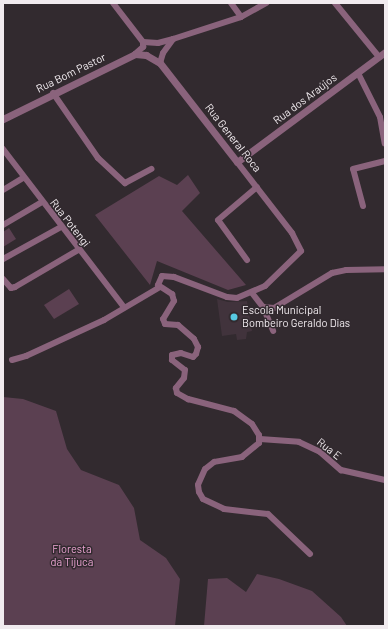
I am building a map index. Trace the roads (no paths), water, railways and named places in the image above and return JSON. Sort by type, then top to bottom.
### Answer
[{"type":"street","points":[[113,3],[144,42],[158,43],[241,17],[266,3]]},
{"type":"street","points":[[231,3],[241,17]]},
{"type":"street","points":[[335,3],[382,54]]},
{"type":"street","points":[[160,63],[162,54],[173,39]]},
{"type":"street","name":"Rua Bom Pastor","points":[[3,119],[53,93],[135,54],[143,47],[144,42]]},
{"type":"street","name":"Rua General Roca","points":[[135,54],[146,55],[160,63],[292,233],[301,251],[282,272],[252,294]]},
{"type":"street","name":"Rua dos Araújos","points":[[237,162],[382,54]]},
{"type":"street","points":[[358,73],[380,117],[385,144]]},
{"type":"street","points":[[53,93],[98,158],[125,183],[151,170]]},
{"type":"street","name":"Rua Potengi","points":[[3,149],[78,250],[123,306]]},
{"type":"street","points":[[363,206],[353,169],[385,161]]},
{"type":"street","points":[[3,190],[24,178]]},
{"type":"street","points":[[247,260],[218,220],[257,187]]},
{"type":"street","points":[[3,225],[42,202]]},
{"type":"street","points":[[3,259],[61,227]]},
{"type":"street","points":[[3,279],[11,288],[15,287],[78,250]]},
{"type":"street","points":[[263,306],[281,305],[339,271],[385,269]]},
{"type":"street","points":[[160,287],[160,278],[167,276],[227,297],[237,298],[252,294],[263,306],[273,331]]},
{"type":"street","points":[[12,360],[26,356],[95,324],[123,306],[160,287]]},
{"type":"street","points":[[160,287],[170,292],[174,298],[174,305],[163,315],[164,322],[178,324],[194,339],[198,347],[196,354],[193,357],[181,353],[172,355],[172,360],[184,370],[184,378],[176,388],[177,393],[188,399],[225,408],[244,416],[257,430],[260,439],[255,447],[242,457],[214,462],[205,469],[198,485],[199,492],[203,498],[224,509],[268,514],[310,554]]},
{"type":"street","name":"Rua E","points":[[260,439],[299,442],[320,452],[341,470],[385,480]]},
{"type":"place","name":"Escola Municipal Bombeiro Geraldo Dias","points":[[234,317]]},
{"type":"park label","name":"Floresta da Tijuca","points":[[72,556]]}]
